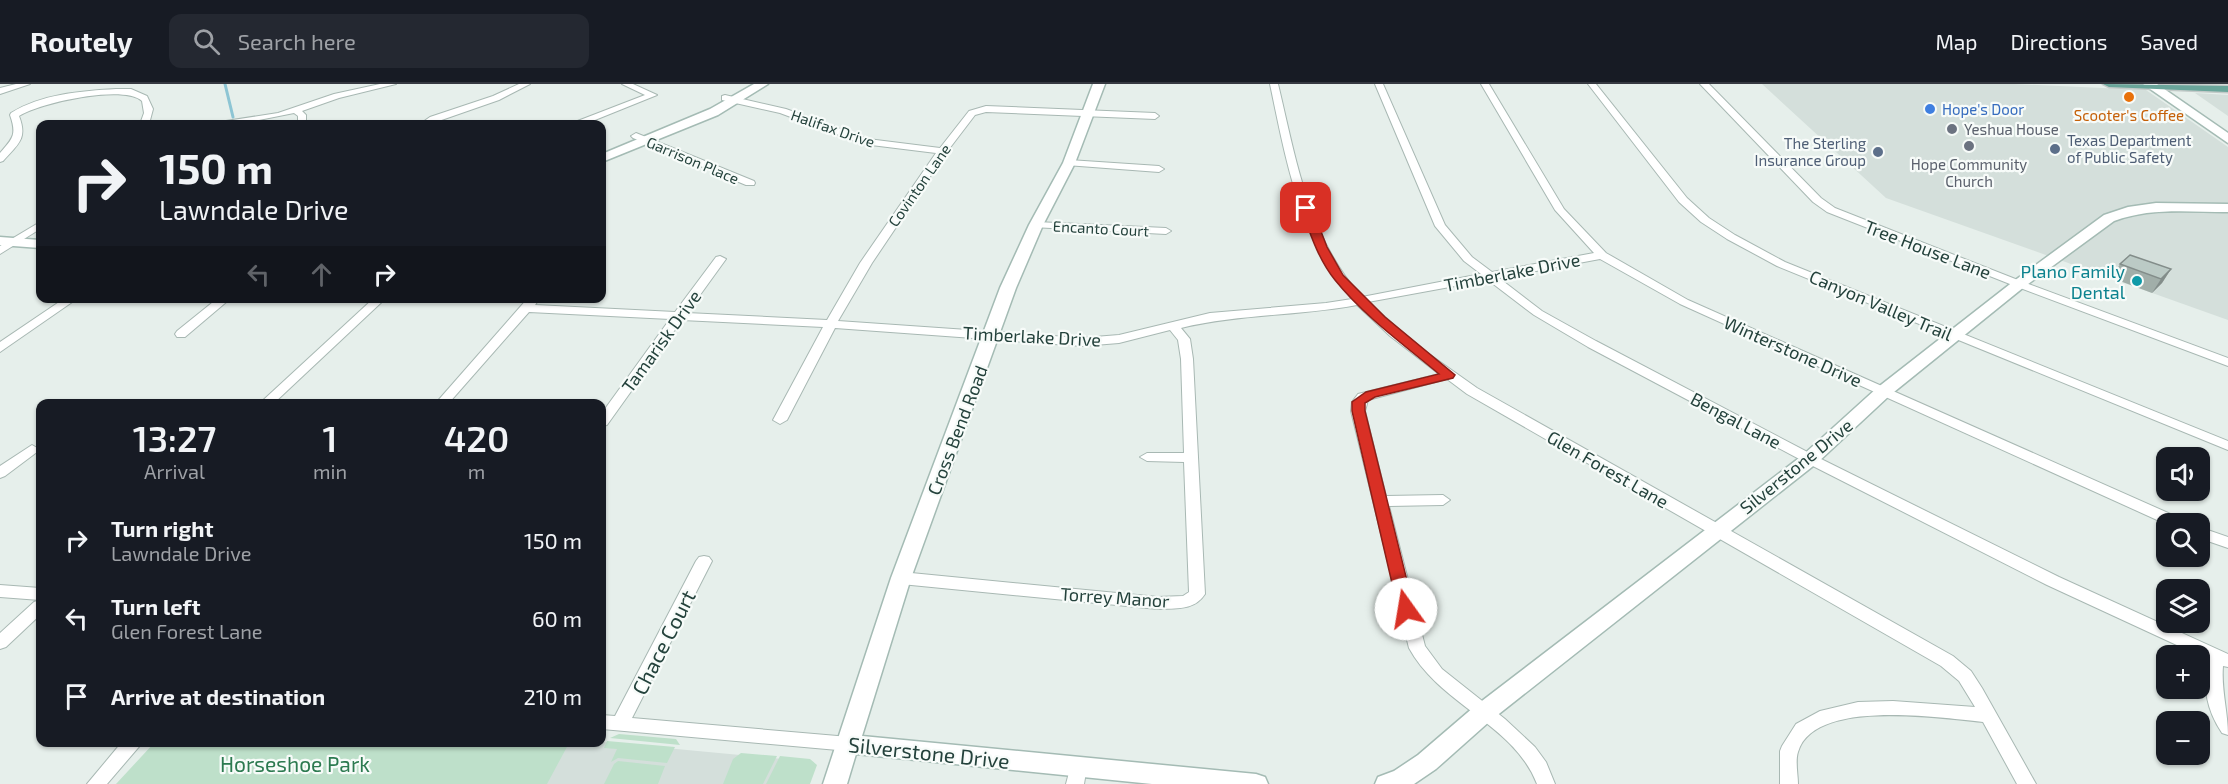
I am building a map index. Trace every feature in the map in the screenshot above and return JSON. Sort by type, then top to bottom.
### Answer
[{"type":"main road","points":[[2109,84],[2228,89]]},
{"type":"street","points":[[0,91],[26,84]]},
{"type":"street","points":[[246,120],[296,110],[337,96],[392,84]]},
{"type":"street","points":[[433,120],[496,98],[526,84]]},
{"type":"street","points":[[589,120],[653,95],[626,84]]},
{"type":"street","points":[[731,99],[747,84]]},
{"type":"street","points":[[606,149],[696,120],[762,84]]},
{"type":"street","name":"Cross Bend Road","points":[[835,784],[901,578],[993,335],[1008,288],[1036,225],[1069,163],[1099,84]]},
{"type":"street","name":"Glen Forest Lane","points":[[1274,84],[1295,172],[1312,226],[1330,264],[1361,301],[1448,375],[1488,400],[1947,661],[1965,676],[2027,784]]},
{"type":"street","name":"Bengal Lane","points":[[1379,84],[1440,226],[1468,259],[1488,276],[1562,328],[1810,459],[2054,581],[2222,659]]},
{"type":"street","name":"Winterstone Drive","points":[[1485,84],[1560,210],[1602,255],[1684,302],[2156,514]]},
{"type":"street","name":"Canyon Valley Trail","points":[[1592,84],[1683,200],[1718,229],[1781,264],[2228,446]]},
{"type":"street","name":"Tree House Lane","points":[[1704,84],[1817,200],[1831,210],[2019,284],[2228,362]]},
{"type":"street","points":[[2150,85],[2228,139]]},
{"type":"street","points":[[2167,85],[2228,127]]},
{"type":"street","points":[[0,159],[18,138],[19,128],[13,117],[17,112],[33,104],[59,98],[133,92],[140,94],[146,101],[146,120]]},
{"type":"street","name":"Halifax Drive","points":[[731,99],[783,111],[866,142],[942,151]]},
{"type":"street","points":[[296,110],[302,115],[302,120]]},
{"type":"street","name":"Covinton Lane","points":[[780,420],[866,263],[942,151],[972,113],[980,110],[1155,116]]},
{"type":"street","points":[[606,156],[641,138]]},
{"type":"street","name":"Garrison Place","points":[[641,138],[750,183]]},
{"type":"street","points":[[1069,163],[1159,169]]},
{"type":"street","name":"Silverstone Drive","points":[[1387,784],[1403,778],[1427,762],[1482,714],[1810,459],[1883,392],[2019,284],[2118,214],[2156,207],[2228,208]]},
{"type":"street","name":"Encanto Court","points":[[1036,225],[1166,231]]},
{"type":"street","points":[[0,232],[34,234]]},
{"type":"street","points":[[0,251],[7,242],[34,234]]},
{"type":"street","points":[[7,242],[36,244]]},
{"type":"street","name":"Timberlake Drive","points":[[531,303],[679,317],[831,324],[1082,342],[1103,341],[1210,317],[1306,311],[1602,255]]},
{"type":"street","name":"Tamarisk Drive","points":[[606,417],[720,259]]},
{"type":"street","points":[[0,348],[66,303]]},
{"type":"street","points":[[181,334],[220,303]]},
{"type":"street","points":[[270,399],[376,303]]},
{"type":"street","points":[[445,399],[531,303]]},
{"type":"street","name":"Torrey Manor","points":[[901,578],[1158,603],[1187,602],[1197,594],[1188,359],[1184,339],[1172,325]]},
{"type":"street","points":[[1448,375],[1371,394],[1359,402],[1358,411],[1417,648],[1435,674],[1482,714],[1513,735],[1538,762],[1546,784]]},
{"type":"street","points":[[0,473],[32,449]]},
{"type":"street","points":[[1148,457],[1192,458]]},
{"type":"street","points":[[1382,501],[1443,500]]},
{"type":"street","points":[[2210,536],[2228,543]]},
{"type":"street","name":"Chace Court","points":[[620,723],[704,561]]},
{"type":"street","points":[[0,591],[36,594]]},
{"type":"street","points":[[0,643],[36,610]]},
{"type":"street","points":[[2222,659],[2212,679],[2213,699],[2228,728]]},
{"type":"street","points":[[1789,784],[1787,757],[1794,738],[1814,720],[1829,713],[1854,709],[1883,709],[1987,715]]},
{"type":"street","name":"Silverstone Drive","points":[[606,722],[849,744],[1077,775],[1256,784]]},
{"type":"street","points":[[96,784],[129,747]]},
{"type":"shaded area","points":[[1762,84],[2014,84],[2146,90],[2228,147],[2228,320],[1886,198]]},
{"type":"shaded area","points":[[2195,93],[2228,95],[2228,116]]},
{"type":"shaded area","points":[[606,742],[814,762],[806,784],[442,784],[465,747],[606,747]]},
{"type":"green space","points":[[619,734],[676,739],[680,745],[610,738]]},
{"type":"green space","points":[[607,741],[675,747],[667,763],[618,758],[611,762],[617,749],[604,748]]},
{"type":"green space","name":"Horseshoe Park","points":[[150,747],[567,747],[547,784],[116,784]]},
{"type":"green space","points":[[741,753],[777,756],[763,784],[723,784],[733,759]]},
{"type":"green space","points":[[780,756],[810,759],[817,765],[810,784],[766,784]]},
{"type":"green space","points":[[618,761],[665,766],[658,784],[604,784],[614,764]]},
{"type":"building","points":[[2130,255],[2171,269],[2161,279],[2120,264]]},
{"type":"waterway","points":[[225,84],[233,117]]},
{"type":"place","name":"Scooter's Coffee","points":[[2129,97]]},
{"type":"place","name":"Hope's Door","points":[[1930,109]]},
{"type":"place","name":"Yeshua House","points":[[1952,129]]},
{"type":"place","name":"Hope Community Church","points":[[1969,146]]},
{"type":"place","name":"Texas Department of Public Safety","points":[[2055,149]]},
{"type":"place","name":"The Sterling Insurance Group","points":[[1878,152]]},
{"type":"place","name":"Plano Family Dental","points":[[2137,281]]},
{"type":"route","points":[[1306,208],[1321,247],[1339,277],[1381,320],[1448,375],[1371,394],[1363,397],[1359,402],[1358,411],[1382,501],[1406,609]]}]
